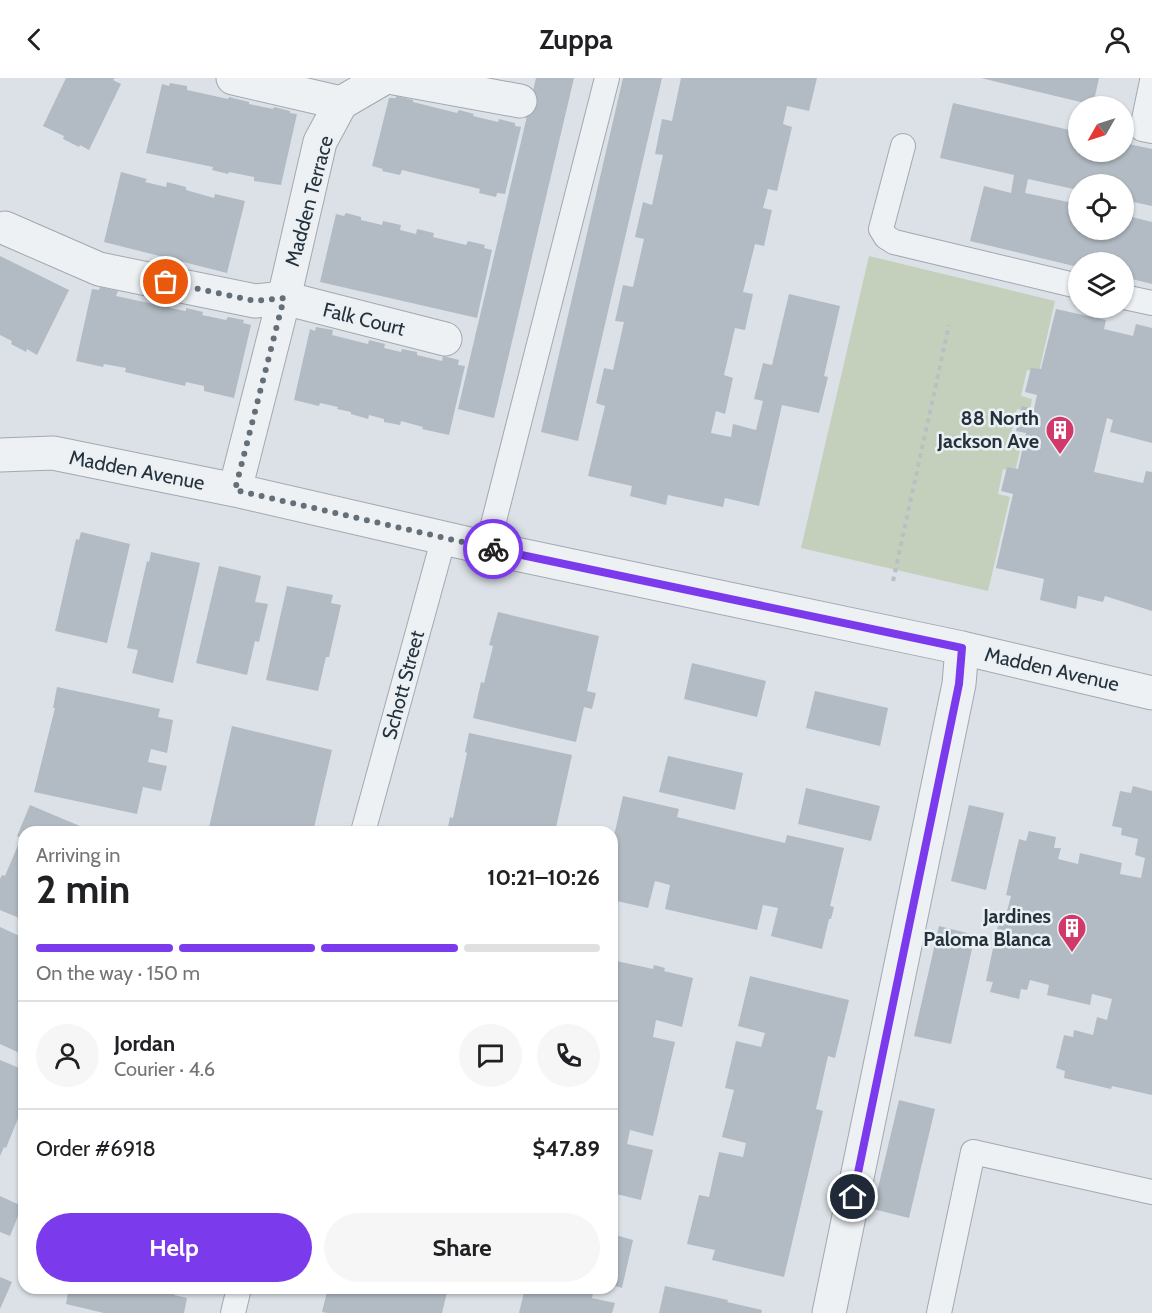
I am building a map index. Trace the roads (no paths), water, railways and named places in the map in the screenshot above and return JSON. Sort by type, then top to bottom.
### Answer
[{"type":"street","points":[[233,78],[341,103],[384,78]]},
{"type":"street","points":[[394,78],[520,101]]},
{"type":"street","name":"Madden Terrace","points":[[235,490],[284,298],[320,142],[341,103]]},
{"type":"street","name":"Falk Court","points":[[5,228],[99,269],[255,301],[284,298],[445,339]]},
{"type":"street","name":"Madden Avenue","points":[[0,455],[53,453],[235,490],[487,548],[962,648],[1152,693]]},
{"type":"street","points":[[829,1313],[959,684],[962,648]]},
{"type":"lane","points":[[487,548],[607,78]]},
{"type":"lane","points":[[1152,81],[1142,129],[1152,131]]},
{"type":"lane","points":[[903,146],[881,229],[886,237],[894,242],[1068,284]]},
{"type":"lane","points":[[1134,299],[1152,303]]},
{"type":"lane","name":"Schott Street","points":[[365,826],[444,537]]},
{"type":"lane","points":[[939,1313],[973,1152],[1152,1192]]},
{"type":"lane","points":[[233,1313],[238,1294]]},
{"type":"place","name":"88 North Jackson Ave","points":[[1060,456]]},
{"type":"place","name":"Jardines Paloma Blanca","points":[[1072,954]]}]
